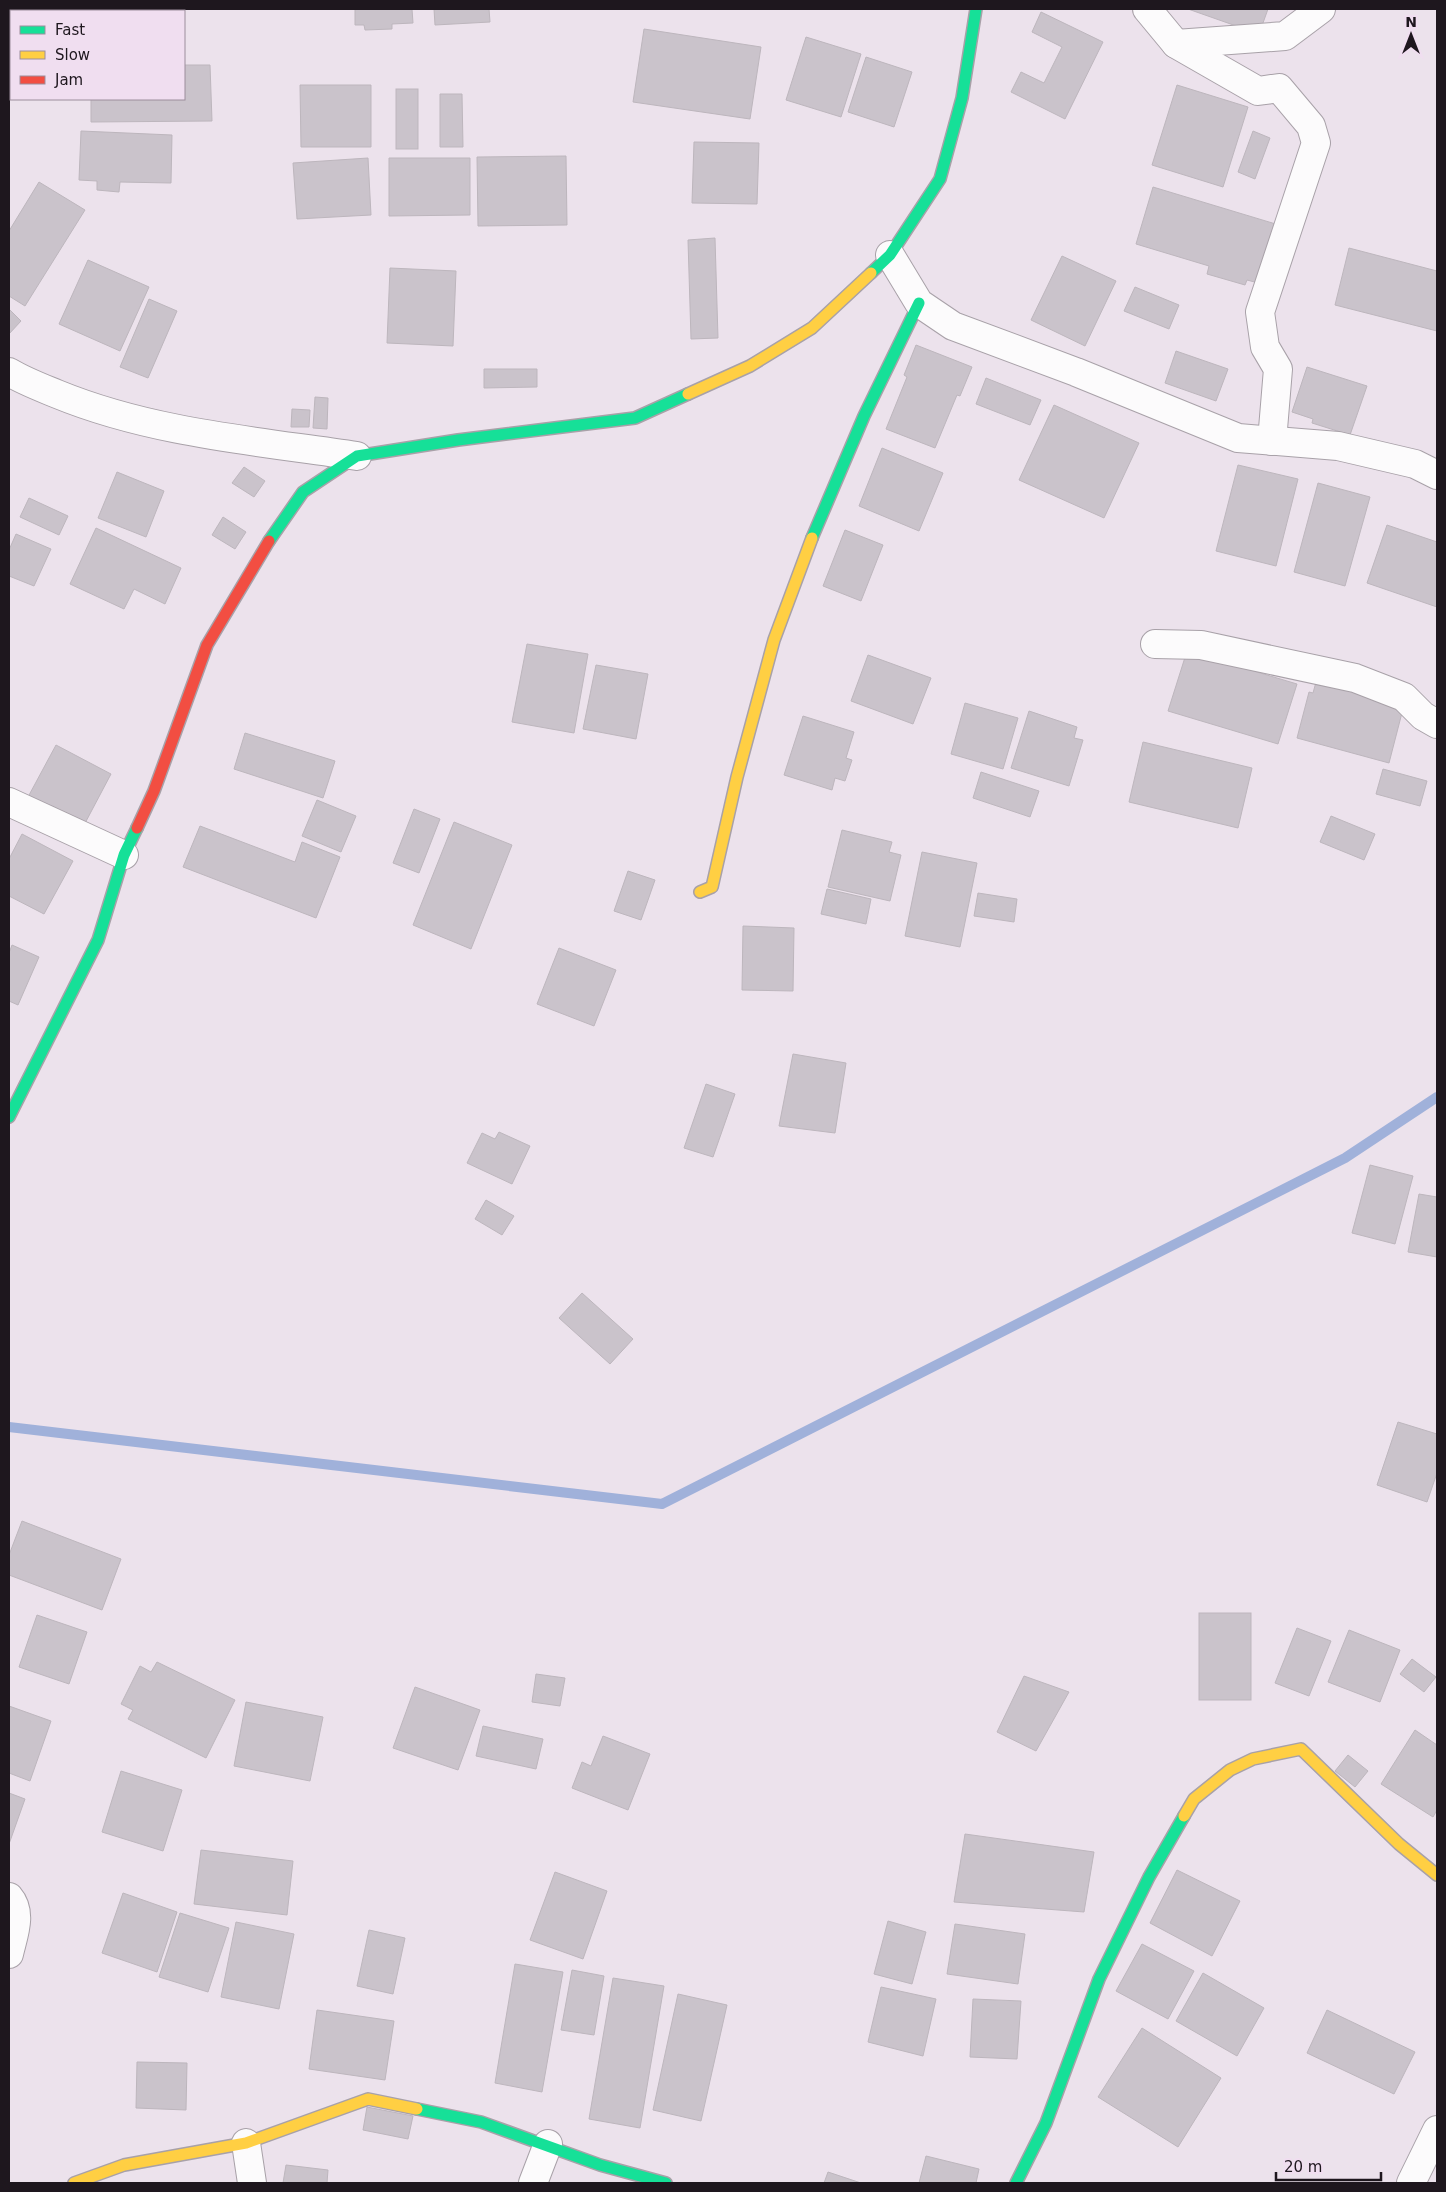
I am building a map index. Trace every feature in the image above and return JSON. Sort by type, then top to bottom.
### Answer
[{"type":"street","points":[[9,372],[21,379],[91,408],[177,429],[357,456],[458,440],[635,418],[750,366],[812,328],[890,255],[940,179],[962,98],[976,9]]},
{"type":"street","points":[[1147,9],[1176,44],[1258,91],[1279,88],[1311,126],[1316,143],[1260,312],[1265,348],[1278,369],[1272,441]]},
{"type":"street","points":[[1176,44],[1284,36],[1321,9]]},
{"type":"street","points":[[890,255],[919,303],[954,326],[1076,372],[1238,438],[1338,446],[1415,464],[1437,476]]},
{"type":"street","points":[[700,892],[712,887],[737,777],[774,640],[791,593],[819,518],[864,416],[919,303]]},
{"type":"street","points":[[9,1117],[98,940],[124,855],[154,792],[207,645],[259,555],[303,492],[357,456]]},
{"type":"street","points":[[1155,644],[1201,645],[1354,678],[1404,697],[1423,716],[1437,724]]},
{"type":"street","points":[[9,802],[124,855]]},
{"type":"street","points":[[1016,2183],[1046,2124],[1099,1979],[1149,1876],[1194,1799],[1230,1770],[1253,1759],[1301,1749],[1398,1844],[1437,1876]]},
{"type":"street","points":[[9,1897],[14,1903],[17,1920],[9,1954]]},
{"type":"street","points":[[74,2183],[124,2165],[246,2143],[368,2099],[481,2122],[548,2144],[600,2165],[666,2183]]},
{"type":"street","points":[[1411,2183],[1437,2130]]},
{"type":"street","points":[[246,2143],[252,2183]]},
{"type":"street","points":[[533,2183],[548,2144]]},
{"type":"building","points":[[9,9],[48,9],[10,10],[9,33]]},
{"type":"building","points":[[125,9],[151,9],[150,10]]},
{"type":"building","points":[[355,9],[412,9],[413,23],[392,24],[392,29],[365,30],[364,25],[355,25]]},
{"type":"building","points":[[434,9],[489,9],[490,22],[435,25]]},
{"type":"building","points":[[1188,9],[1268,9],[1259,34]]},
{"type":"building","points":[[1041,12],[1103,42],[1065,119],[1011,92],[1021,72],[1044,83],[1062,47],[1032,32]]},
{"type":"building","points":[[644,29],[761,47],[750,119],[633,102]]},
{"type":"building","points":[[806,37],[861,54],[841,117],[786,100]]},
{"type":"building","points":[[866,57],[912,72],[894,127],[848,112]]},
{"type":"building","points":[[185,65],[210,65],[212,121],[91,122],[91,100],[185,100]]},
{"type":"building","points":[[300,85],[371,85],[371,147],[301,147]]},
{"type":"building","points":[[1177,85],[1248,107],[1223,187],[1152,165]]},
{"type":"building","points":[[396,89],[418,89],[418,149],[396,149]]},
{"type":"building","points":[[440,94],[462,94],[463,147],[440,147]]},
{"type":"building","points":[[81,131],[172,135],[171,183],[120,182],[119,192],[97,190],[97,181],[79,180]]},
{"type":"building","points":[[1253,131],[1270,138],[1255,179],[1238,172]]},
{"type":"building","points":[[694,142],[759,143],[757,204],[692,203]]},
{"type":"building","points":[[566,156],[567,225],[478,226],[477,157]]},
{"type":"building","points":[[368,158],[371,215],[297,219],[293,163]]},
{"type":"building","points":[[389,158],[470,158],[470,215],[389,216]]},
{"type":"building","points":[[39,182],[85,210],[25,306],[9,296],[9,231]]},
{"type":"building","points":[[1153,187],[1279,225],[1262,284],[1247,280],[1245,285],[1207,274],[1209,266],[1136,244]]},
{"type":"building","points":[[715,238],[718,338],[691,339],[688,240]]},
{"type":"building","points":[[1349,248],[1437,271],[1437,331],[1335,305]]},
{"type":"building","points":[[1062,256],[1116,281],[1085,346],[1031,320]]},
{"type":"building","points":[[88,260],[149,287],[120,351],[59,324]]},
{"type":"building","points":[[390,268],[456,271],[453,346],[387,343]]},
{"type":"building","points":[[1135,287],[1179,305],[1169,329],[1124,311]]},
{"type":"building","points":[[149,299],[177,311],[148,378],[120,367]]},
{"type":"building","points":[[9,309],[21,321],[9,334]]},
{"type":"building","points":[[916,345],[972,367],[960,396],[957,395],[935,448],[886,429],[907,377],[904,375]]},
{"type":"building","points":[[1176,351],[1228,369],[1216,401],[1165,383]]},
{"type":"building","points":[[1307,367],[1367,386],[1350,435],[1312,423],[1313,419],[1292,412]]},
{"type":"building","points":[[484,369],[537,369],[537,387],[484,388]]},
{"type":"building","points":[[986,378],[1041,400],[1030,425],[976,404]]},
{"type":"building","points":[[315,397],[328,398],[327,429],[313,428]]},
{"type":"building","points":[[1054,405],[1139,443],[1104,518],[1019,480]]},
{"type":"building","points":[[292,409],[310,410],[309,427],[291,427]]},
{"type":"building","points":[[882,448],[943,473],[919,531],[859,506]]},
{"type":"building","points":[[1238,465],[1298,479],[1276,566],[1216,551]]},
{"type":"building","points":[[244,467],[265,481],[254,497],[232,483]]},
{"type":"building","points":[[117,472],[164,491],[146,537],[98,518]]},
{"type":"building","points":[[1318,483],[1370,497],[1345,586],[1294,572]]},
{"type":"building","points":[[29,498],[68,516],[59,535],[20,517]]},
{"type":"building","points":[[223,517],[246,532],[235,549],[212,535]]},
{"type":"building","points":[[1387,525],[1437,542],[1437,607],[1367,583]]},
{"type":"building","points":[[96,528],[181,568],[165,604],[134,589],[124,609],[70,584]]},
{"type":"building","points":[[845,530],[883,545],[861,601],[823,586]]},
{"type":"building","points":[[16,534],[51,549],[34,586],[9,576],[9,550]]},
{"type":"building","points":[[527,644],[588,654],[574,733],[512,722]]},
{"type":"building","points":[[1187,651],[1297,684],[1278,744],[1168,711]]},
{"type":"building","points":[[868,655],[931,678],[913,724],[851,701]]},
{"type":"building","points":[[596,665],[648,674],[636,739],[583,729]]},
{"type":"building","points":[[1316,682],[1404,705],[1389,763],[1297,738],[1309,692],[1313,693]]},
{"type":"building","points":[[965,703],[1018,718],[1003,769],[951,754]]},
{"type":"building","points":[[1029,711],[1077,727],[1074,738],[1083,740],[1069,786],[1011,768]]},
{"type":"building","points":[[803,716],[854,732],[846,758],[852,760],[845,781],[835,778],[832,790],[784,775]]},
{"type":"building","points":[[245,733],[335,761],[323,798],[234,769]]},
{"type":"building","points":[[1143,742],[1252,768],[1238,828],[1129,802]]},
{"type":"building","points":[[56,745],[111,774],[83,827],[28,797]]},
{"type":"building","points":[[1383,769],[1427,781],[1420,806],[1376,794]]},
{"type":"building","points":[[981,772],[1039,791],[1030,817],[973,798]]},
{"type":"building","points":[[317,800],[356,816],[341,852],[302,836]]},
{"type":"building","points":[[414,809],[440,819],[419,873],[393,863]]},
{"type":"building","points":[[1331,816],[1375,834],[1364,860],[1320,842]]},
{"type":"building","points":[[454,822],[512,845],[471,949],[413,925]]},
{"type":"building","points":[[200,826],[295,862],[302,842],[340,857],[316,918],[183,867]]},
{"type":"building","points":[[842,830],[892,842],[889,852],[901,855],[890,901],[828,887]]},
{"type":"building","points":[[22,834],[73,861],[44,914],[9,896],[9,859]]},
{"type":"building","points":[[922,852],[977,863],[960,947],[905,936]]},
{"type":"building","points":[[628,871],[655,880],[641,920],[614,911]]},
{"type":"building","points":[[827,889],[871,899],[866,924],[821,914]]},
{"type":"building","points":[[978,893],[1017,899],[1014,922],[974,916]]},
{"type":"building","points":[[743,926],[794,928],[793,991],[742,990]]},
{"type":"building","points":[[12,945],[39,957],[18,1005],[9,1001],[9,953]]},
{"type":"building","points":[[559,948],[616,970],[594,1026],[537,1004]]},
{"type":"building","points":[[793,1054],[846,1063],[835,1133],[779,1126]]},
{"type":"building","points":[[706,1084],[735,1094],[713,1157],[684,1148]]},
{"type":"building","points":[[499,1132],[530,1146],[512,1184],[467,1163],[482,1133],[495,1139]]},
{"type":"building","points":[[1370,1165],[1413,1176],[1395,1244],[1352,1233]]},
{"type":"building","points":[[1419,1194],[1437,1197],[1437,1257],[1408,1252]]},
{"type":"building","points":[[486,1200],[514,1216],[502,1235],[475,1219]]},
{"type":"building","points":[[582,1293],[633,1339],[610,1364],[559,1318]]},
{"type":"building","points":[[1398,1422],[1437,1434],[1437,1473],[1427,1502],[1377,1485]]},
{"type":"building","points":[[22,1521],[121,1559],[102,1610],[9,1575],[9,1555]]},
{"type":"building","points":[[1199,1613],[1251,1613],[1251,1700],[1199,1700]]},
{"type":"building","points":[[37,1615],[87,1632],[69,1684],[19,1667]]},
{"type":"building","points":[[1297,1628],[1331,1641],[1309,1696],[1275,1683]]},
{"type":"building","points":[[1349,1630],[1400,1650],[1380,1702],[1328,1682]]},
{"type":"building","points":[[1412,1659],[1436,1677],[1424,1692],[1400,1674]]},
{"type":"building","points":[[157,1662],[235,1700],[206,1758],[128,1719],[133,1710],[121,1704],[140,1666],[151,1672]]},
{"type":"building","points":[[536,1674],[565,1678],[560,1706],[532,1702]]},
{"type":"building","points":[[1024,1676],[1069,1692],[1036,1751],[997,1732]]},
{"type":"building","points":[[415,1687],[480,1710],[458,1770],[393,1748]]},
{"type":"building","points":[[246,1702],[323,1717],[310,1781],[234,1766]]},
{"type":"building","points":[[9,1706],[51,1721],[30,1781],[9,1773]]},
{"type":"building","points":[[483,1726],[543,1739],[536,1769],[476,1756]]},
{"type":"building","points":[[1415,1730],[1437,1745],[1437,1810],[1433,1817],[1381,1784]]},
{"type":"building","points":[[603,1736],[650,1754],[628,1810],[572,1788],[582,1762],[591,1766]]},
{"type":"building","points":[[1348,1755],[1368,1771],[1355,1787],[1335,1771]]},
{"type":"building","points":[[121,1771],[182,1790],[163,1851],[102,1832]]},
{"type":"building","points":[[9,1793],[25,1799],[9,1844]]},
{"type":"building","points":[[965,1834],[1094,1852],[1084,1912],[954,1902]]},
{"type":"building","points":[[201,1850],[293,1861],[287,1915],[194,1904]]},
{"type":"building","points":[[1177,1870],[1240,1901],[1212,1956],[1150,1923]]},
{"type":"building","points":[[555,1872],[607,1891],[583,1959],[530,1940]]},
{"type":"building","points":[[123,1893],[177,1912],[157,1972],[102,1953]]},
{"type":"building","points":[[180,1913],[229,1928],[208,1992],[159,1977]]},
{"type":"building","points":[[888,1921],[926,1932],[912,1984],[874,1974]]},
{"type":"building","points":[[236,1922],[294,1934],[279,2009],[221,1997]]},
{"type":"building","points":[[955,1924],[1025,1934],[1018,1984],[947,1974]]},
{"type":"building","points":[[369,1930],[405,1938],[393,1994],[357,1986]]},
{"type":"building","points":[[1142,1944],[1194,1971],[1168,2019],[1116,1991]]},
{"type":"building","points":[[515,1964],[563,1972],[542,2092],[495,2083]]},
{"type":"building","points":[[572,1970],[604,1976],[594,2035],[561,2030]]},
{"type":"building","points":[[1203,1973],[1264,2008],[1237,2056],[1176,2021]]},
{"type":"building","points":[[613,1978],[664,1986],[640,2128],[589,2119]]},
{"type":"building","points":[[881,1987],[936,1999],[923,2056],[868,2042]]},
{"type":"building","points":[[678,1994],[727,2005],[701,2121],[653,2110]]},
{"type":"building","points":[[973,1999],[1021,2001],[1017,2059],[970,2057]]},
{"type":"building","points":[[317,2010],[394,2021],[385,2080],[309,2069]]},
{"type":"building","points":[[1327,2010],[1415,2052],[1394,2094],[1307,2053]]},
{"type":"building","points":[[1142,2028],[1221,2078],[1178,2147],[1098,2097]]},
{"type":"building","points":[[137,2062],[187,2063],[186,2110],[136,2108]]},
{"type":"building","points":[[367,2107],[413,2116],[408,2139],[363,2130]]},
{"type":"building","points":[[926,2156],[979,2169],[976,2183],[919,2183]]},
{"type":"building","points":[[286,2165],[328,2170],[327,2183],[283,2183]]},
{"type":"building","points":[[828,2172],[861,2183],[824,2183]]},
{"type":"waterway","points":[[9,1427],[662,1504],[1345,1158],[1437,1097]]},
{"type":"traffic: fast","points":[[871,273],[890,255],[940,179],[962,98],[976,9]]},
{"type":"traffic: fast","points":[[812,538],[864,416],[919,303]]},
{"type":"traffic: fast","points":[[269,541],[303,492],[357,456],[458,440],[635,418],[688,394]]},
{"type":"traffic: fast","points":[[9,1117],[98,940],[124,855],[137,828]]},
{"type":"traffic: fast","points":[[1016,2183],[1046,2123],[1099,1979],[1149,1877],[1184,1816]]},
{"type":"traffic: fast","points":[[417,2109],[481,2122],[600,2165],[666,2183]]},
{"type":"traffic: slow","points":[[688,394],[750,366],[812,328],[871,273]]},
{"type":"traffic: slow","points":[[700,892],[712,887],[737,777],[774,640],[812,538]]},
{"type":"traffic: slow","points":[[1184,1816],[1194,1799],[1230,1770],[1253,1759],[1301,1749],[1399,1844],[1437,1875]]},
{"type":"traffic: slow","points":[[74,2183],[124,2165],[246,2143],[368,2099],[417,2109]]},
{"type":"traffic: jam","points":[[137,828],[154,791],[207,645],[269,541]]}]
